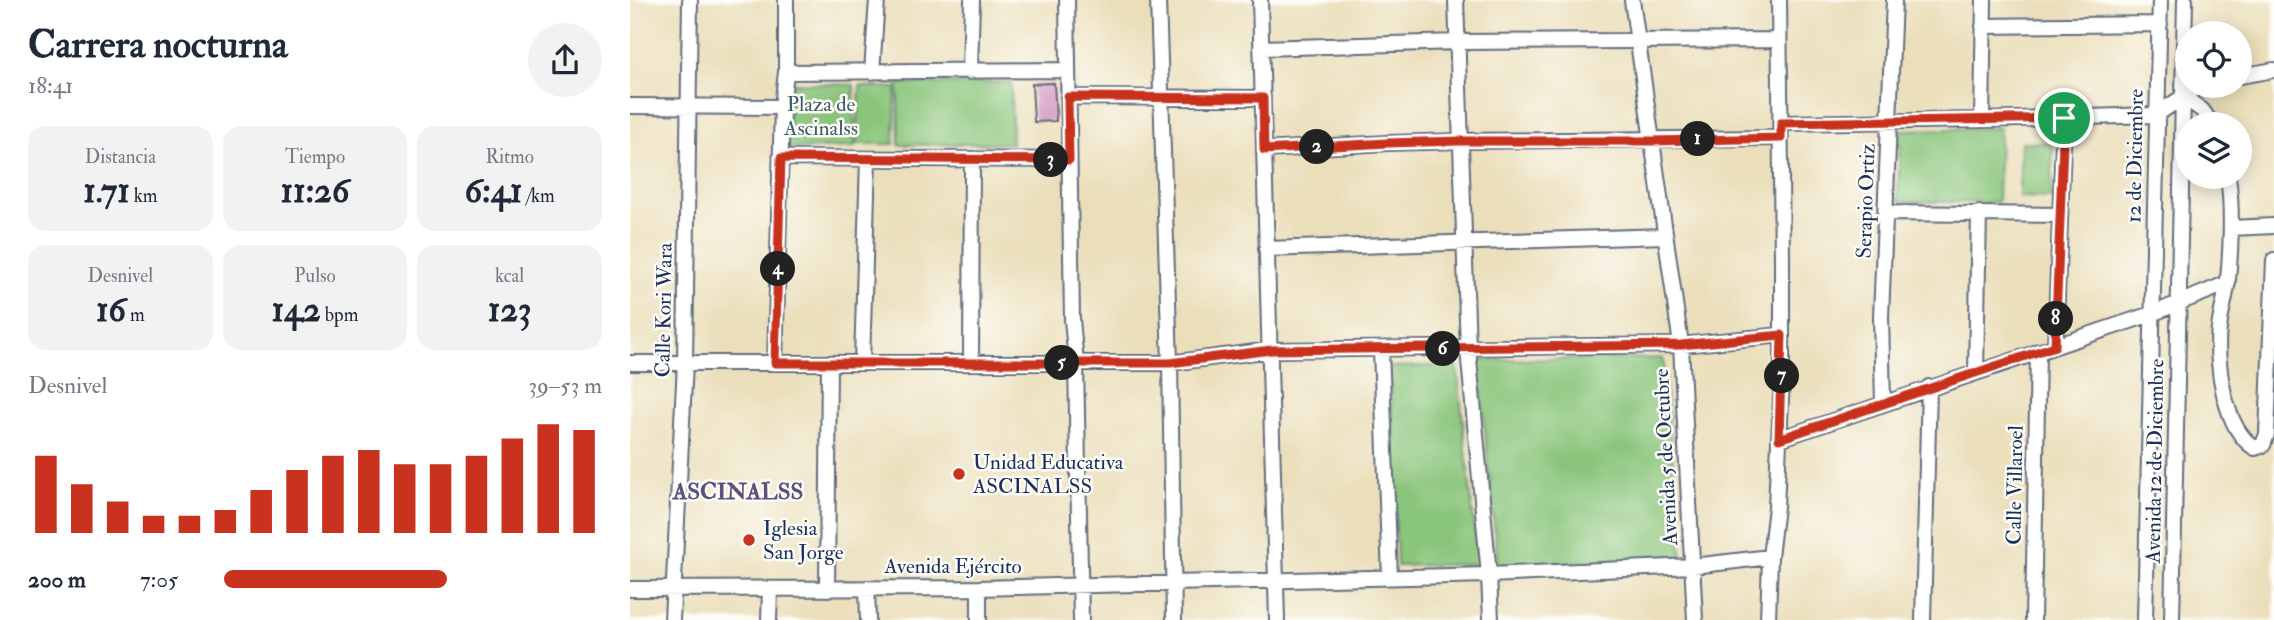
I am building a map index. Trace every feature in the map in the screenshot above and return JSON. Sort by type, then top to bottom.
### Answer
[{"type":"street","name":"Calle Kori Wara","points":[[672,620],[685,363],[690,0]]},
{"type":"street","points":[[775,363],[782,107],[786,72],[786,0]]},
{"type":"street","points":[[872,72],[877,0]]},
{"type":"street","points":[[970,72],[972,0]]},
{"type":"street","points":[[1067,0],[1072,320],[1076,363],[1081,620]]},
{"type":"street","points":[[1158,0],[1170,363],[1174,620]]},
{"type":"street","points":[[1260,0],[1277,620]]},
{"type":"street","points":[[1456,0],[1468,349],[1489,575],[1490,620]]},
{"type":"street","name":"Avenida 5 de Octubre","points":[[1632,0],[1681,345],[1695,620]]},
{"type":"street","points":[[1769,620],[1782,335],[1779,0]]},
{"type":"street","name":"Serapio Ortiz","points":[[1883,403],[1881,317],[1894,0]]},
{"type":"street","points":[[1982,120],[1984,0]]},
{"type":"street","name":"12 de Diciembre","points":[[2154,313],[2160,0]]},
{"type":"street","points":[[2184,21],[2185,0]]},
{"type":"street","points":[[1983,26],[2160,24]]},
{"type":"street","points":[[1261,48],[1779,40]]},
{"type":"street","points":[[786,72],[1068,70]]},
{"type":"street","points":[[2252,74],[2274,70]]},
{"type":"street","points":[[1068,97],[1263,98]]},
{"type":"street","points":[[1264,150],[1461,141],[1652,141],[1890,121],[2156,115],[2179,98]]},
{"type":"street","points":[[2179,302],[2182,98]]},
{"type":"street","points":[[2185,98],[2203,112]]},
{"type":"street","points":[[630,106],[782,107]]},
{"type":"street","points":[[2055,346],[2064,118]]},
{"type":"street","points":[[781,158],[1069,160]]},
{"type":"street","points":[[862,363],[868,159]]},
{"type":"street","points":[[971,363],[972,159]]},
{"type":"street","points":[[2229,189],[2231,228],[2228,283],[2219,327],[2218,348],[2223,391],[2230,412],[2241,434],[2249,445],[2255,448],[2263,444],[2267,434],[2274,260]]},
{"type":"street","points":[[1976,372],[1979,213]]},
{"type":"street","points":[[1886,214],[2060,215]]},
{"type":"street","points":[[2231,228],[2274,226]]},
{"type":"street","points":[[1266,249],[1665,236]]},
{"type":"street","points":[[1779,439],[2154,313],[2228,283]]},
{"type":"street","name":"Avenida 12 de Diciembre","points":[[2172,620],[2179,302]]},
{"type":"street","name":"Avenida 12 de Diciembre","points":[[2145,620],[2154,313]]},
{"type":"street","points":[[630,363],[1170,363],[1271,350],[1681,345],[1782,335]]},
{"type":"street","points":[[1381,350],[1390,578]]},
{"type":"street","name":"Calle Villaroel","points":[[2033,620],[2038,351]]},
{"type":"street","points":[[827,589],[829,363]]},
{"type":"street","points":[[1923,620],[1929,387]]},
{"type":"street","name":"Avenida Ejército","points":[[630,589],[979,588],[1390,578],[1693,566],[1770,557]]},
{"type":"street","points":[[867,588],[868,620]]},
{"type":"street","points":[[979,588],[979,620]]},
{"type":"street","points":[[769,589],[769,620]]},
{"type":"green space","points":[[1011,82],[1012,143],[899,145],[898,84]]},
{"type":"green space","name":"Plaza de Ascinalss","points":[[794,83],[854,85],[855,147],[787,149],[790,87]]},
{"type":"green space","points":[[860,86],[896,88],[894,144],[857,144]]},
{"type":"green space","points":[[2000,128],[1998,202],[1898,202],[1900,130]]},
{"type":"green space","points":[[2021,142],[2053,143],[2051,198],[2019,197]]},
{"type":"green space","points":[[1663,358],[1682,558],[1498,566],[1478,360]]},
{"type":"green space","points":[[1457,365],[1478,564],[1397,566],[1390,367]]},
{"type":"building","points":[[1054,83],[1056,121],[1034,122],[1032,84]]},
{"type":"place","name":"Unidad Educativa ASCINALSS","points":[[959,474]]},
{"type":"place","name":"Iglesia San Jorge","points":[[749,540]]},
{"type":"district","name":"ASCINALSS","points":[[738,491]]},
{"type":"route","points":[[1068,97],[1263,98],[1264,150],[1461,141],[1781,138],[1781,123],[2064,118],[2055,346],[1779,439],[1782,335],[1681,345],[1271,350],[1170,363],[775,363],[781,158],[1069,160],[1068,97]]}]
